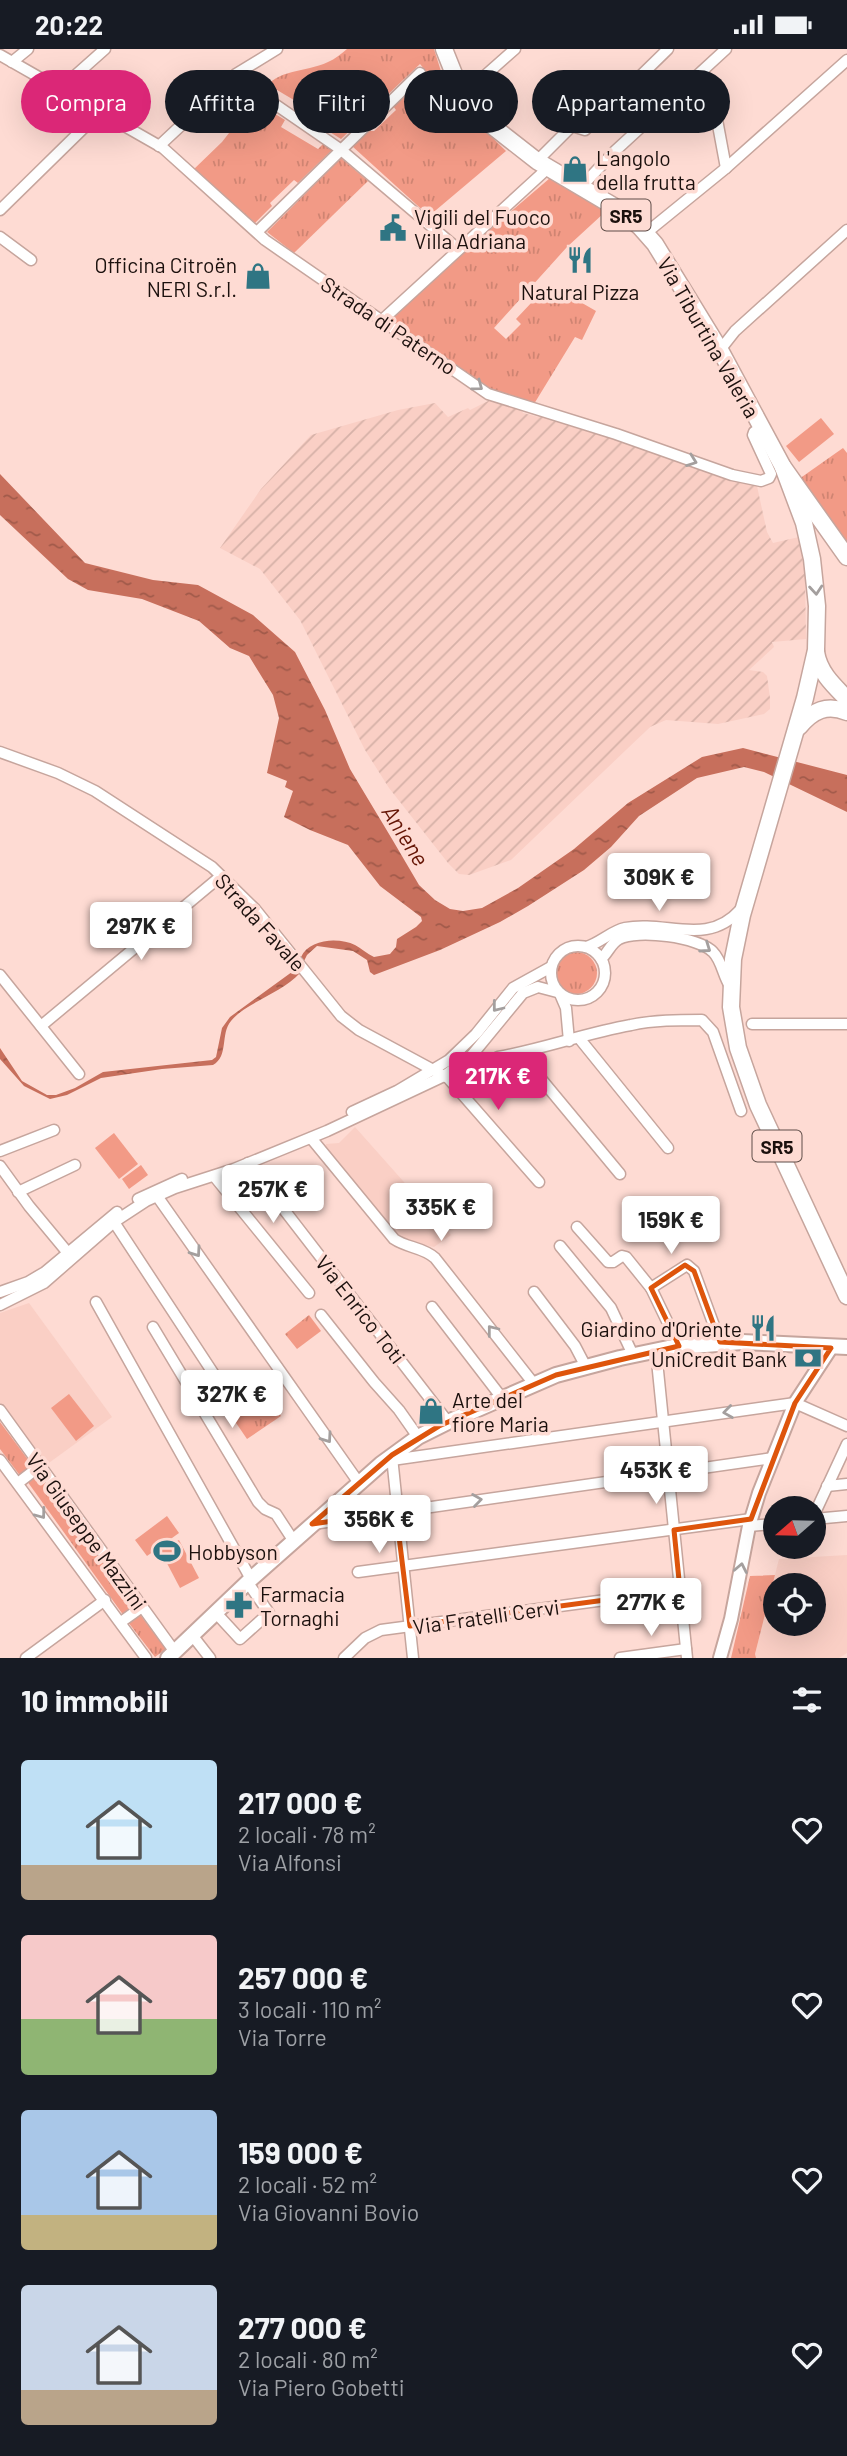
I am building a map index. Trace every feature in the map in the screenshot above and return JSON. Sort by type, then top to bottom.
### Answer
[{"type":"main road","name":"Via Tiburtina Valeria","points":[[444,49],[452,70]]},
{"type":"main road","name":"Via Tiburtina Valeria","points":[[501,133],[542,164],[620,210],[646,233],[673,271],[720,350],[812,521],[847,557]]},
{"type":"main road","name":"Via Tiburtina Valeria","points":[[812,521],[818,622],[816,650],[796,731],[745,904],[734,949],[731,988],[734,1033],[746,1074],[764,1120],[847,1296]]},
{"type":"main road","points":[[816,650],[822,671],[847,699]]},
{"type":"main road","points":[[796,731],[808,716],[821,709],[832,707],[847,712]]},
{"type":"main road","points":[[172,1655],[293,1540],[359,1483],[418,1437],[448,1422],[534,1384],[586,1367],[679,1346],[763,1342],[847,1347]]},
{"type":"street","points":[[12,62],[27,49]]},
{"type":"street","points":[[82,70],[106,49]]},
{"type":"street","points":[[159,146],[236,74],[277,49]]},
{"type":"street","points":[[491,70],[515,49]]},
{"type":"street","points":[[381,321],[458,249],[542,164],[572,126],[585,130],[668,49]]},
{"type":"street","points":[[582,186],[619,147],[726,49]]},
{"type":"street","name":"Strada di Paterno","points":[[0,55],[26,70]]},
{"type":"street","points":[[646,233],[726,168],[847,60]]},
{"type":"street","points":[[257,232],[404,88]]},
{"type":"street","points":[[279,108],[340,149],[458,249]]},
{"type":"street","points":[[0,210],[79,133]]},
{"type":"street","name":"Strada di Paterno","points":[[135,133],[159,146],[257,232],[488,394],[616,434],[732,475],[761,481],[770,476],[769,468],[753,435],[761,428]]},
{"type":"street","points":[[719,133],[726,168]]},
{"type":"street","points":[[720,350],[738,328],[847,230]]},
{"type":"street","points":[[0,237],[31,260]]},
{"type":"street","points":[[805,698],[813,707],[821,709]]},
{"type":"street","name":"Strada Favale","points":[[0,752],[58,773],[106,797],[200,859],[255,909],[344,1018],[359,1030],[444,1076],[539,1182]]},
{"type":"street","points":[[41,1026],[221,876]]},
{"type":"street","points":[[0,1292],[40,1275],[111,1216],[155,1189],[231,1164],[308,1133],[391,1094],[453,1058],[513,988],[551,967],[560,952],[577,946],[586,947],[628,928],[713,928],[732,919],[745,904]]},
{"type":"street","points":[[601,959],[618,940],[629,935],[682,938],[699,942],[713,952],[731,988]]},
{"type":"street","points":[[567,1012],[573,1004],[593,996],[603,985],[605,968],[601,959],[586,947]]},
{"type":"street","points":[[551,967],[551,980],[567,1012],[574,1040],[668,1148]]},
{"type":"street","points":[[0,975],[79,1074]]},
{"type":"street","points":[[0,1305],[48,1280],[114,1222],[157,1196],[311,1138],[444,1076],[472,1055],[523,993],[538,987],[578,1002]]},
{"type":"street","points":[[498,1056],[526,1052],[632,1024],[702,1020],[713,1032],[741,1111]]},
{"type":"street","points":[[752,1024],[847,1024]]},
{"type":"street","points":[[526,1052],[532,1068],[620,1174]]},
{"type":"street","points":[[0,1151],[54,1130]]},
{"type":"street","points":[[311,1138],[396,1241],[426,1251],[435,1258],[534,1384]]},
{"type":"street","name":"Via Enrico Toti","points":[[248,1163],[448,1422]]},
{"type":"street","points":[[18,1192],[75,1165]]},
{"type":"street","points":[[0,1166],[68,1252]]},
{"type":"street","points":[[214,1176],[309,1293]]},
{"type":"street","points":[[157,1196],[359,1483]]},
{"type":"street","points":[[114,1222],[219,1382]]},
{"type":"street","points":[[577,1227],[608,1262],[626,1257],[651,1288],[679,1346]]},
{"type":"street","points":[[560,1246],[611,1308],[633,1355]]},
{"type":"street","points":[[651,1288],[683,1266],[691,1266],[720,1342]]},
{"type":"street","points":[[534,1292],[575,1346],[586,1367]]},
{"type":"street","points":[[96,1302],[269,1613],[240,1639],[216,1613]]},
{"type":"street","points":[[432,1307],[502,1398]]},
{"type":"street","points":[[321,1315],[418,1437]]},
{"type":"street","points":[[153,1327],[258,1503],[277,1516],[293,1540]]},
{"type":"street","points":[[720,1658],[731,1619],[750,1523],[773,1458],[795,1403],[831,1348]]},
{"type":"street","points":[[620,1658],[686,1654],[656,1351]]},
{"type":"street","points":[[413,1658],[392,1458],[795,1403],[847,1426]]},
{"type":"street","name":"Via Giuseppe Mazzini","points":[[0,1411],[142,1607],[172,1655]]},
{"type":"street","points":[[823,1496],[847,1444]]},
{"type":"street","points":[[312,1524],[773,1458]]},
{"type":"street","name":"Via Giuseppe Mazzini","points":[[0,1460],[146,1658]]},
{"type":"street","points":[[18,1483],[40,1466]]},
{"type":"street","points":[[827,1486],[847,1484]]},
{"type":"street","points":[[826,1517],[847,1516]]},
{"type":"street","points":[[358,1572],[674,1530],[763,1524]]},
{"type":"street","name":"Via Fratelli Cervi","points":[[344,1658],[371,1634],[410,1626],[680,1590]]},
{"type":"street","points":[[26,1658],[105,1600]]},
{"type":"street","points":[[121,1622],[142,1607]]},
{"type":"street","points":[[192,1635],[210,1658]]},
{"type":"highlighted area","points":[[685,1265],[694,1271],[720,1342],[831,1348],[795,1403],[751,1519],[674,1530],[680,1590],[410,1626],[396,1512],[312,1524],[392,1455],[439,1426],[556,1375],[679,1346],[651,1288]]},
{"type":"shaded area","points":[[490,400],[520,409],[523,413],[607,435],[757,486],[767,532],[773,543],[799,537],[805,575],[806,639],[772,642],[774,647],[749,670],[763,672],[767,676],[770,709],[764,714],[718,724],[666,720],[650,727],[511,860],[469,875],[459,874],[448,863],[389,788],[365,750],[300,620],[260,569],[220,548],[261,489],[311,435],[398,410],[435,403],[448,417]]},
{"type":"shaded area","points":[[355,1127],[451,1235],[434,1247],[400,1240],[326,1148],[326,1144],[339,1143]]},
{"type":"shaded area","points":[[29,1303],[112,1417],[46,1465],[0,1403],[0,1313]]},
{"type":"shaded area","points":[[847,1555],[847,1653],[839,1658],[756,1658],[763,1622],[763,1636],[826,1636],[826,1573],[775,1573],[779,1559],[826,1559],[826,1556]]},
{"type":"green space","points":[[347,49],[434,49],[441,70],[425,70],[420,64],[414,70],[404,70],[404,79],[390,92],[390,70],[302,70],[336,58]]},
{"type":"green space","points":[[293,72],[293,100],[279,91],[279,77]]},
{"type":"green space","points":[[404,96],[404,133],[488,133],[506,151],[429,216],[352,146],[365,133],[390,133],[390,116],[396,110],[393,106]]},
{"type":"green space","points":[[279,116],[285,120],[281,127],[318,149],[323,144],[332,150],[298,183],[294,180],[270,203],[272,206],[255,223],[193,170],[229,133],[279,133]]},
{"type":"green space","points":[[331,133],[347,133],[341,139]]},
{"type":"green space","points":[[341,158],[368,181],[294,253],[267,232]]},
{"type":"green space","points":[[550,178],[597,204],[604,213],[567,247],[494,328],[506,339],[521,324],[516,319],[549,284],[596,311],[582,340],[575,337],[534,404],[493,391],[390,321],[460,255]]},
{"type":"green space","points":[[821,418],[834,434],[799,462],[786,446]]},
{"type":"green space","points":[[843,448],[847,453],[847,546],[799,479]]},
{"type":"green space","points":[[576,952],[591,958],[597,973],[591,988],[576,994],[561,988],[555,973],[561,958]]},
{"type":"green space","points":[[114,1133],[138,1164],[119,1179],[95,1148]]},
{"type":"green space","points":[[141,1165],[148,1175],[129,1189],[122,1179]]},
{"type":"green space","points":[[309,1315],[321,1331],[297,1349],[285,1334]]},
{"type":"green space","points":[[253,1374],[281,1416],[247,1439],[219,1398]]},
{"type":"green space","points":[[69,1394],[94,1426],[76,1441],[51,1408]]},
{"type":"green space","points":[[0,1422],[32,1465],[32,1469],[21,1477],[0,1449]]},
{"type":"green space","points":[[38,1473],[135,1607],[124,1616],[27,1481]]},
{"type":"green space","points":[[167,1516],[179,1533],[147,1556],[135,1540]]},
{"type":"green space","points":[[179,1540],[199,1578],[180,1588],[160,1550]]},
{"type":"green space","points":[[763,1575],[763,1622],[756,1658],[731,1658],[750,1576]]},
{"type":"green space","points":[[139,1613],[166,1649],[155,1657],[128,1622]]},
{"type":"water","points":[[0,474],[85,563],[153,580],[198,585],[253,615],[295,652],[325,710],[350,769],[419,885],[450,909],[463,911],[482,908],[518,888],[574,849],[628,803],[702,757],[743,748],[847,775],[847,812],[764,772],[744,767],[697,778],[639,816],[611,847],[584,870],[500,922],[440,950],[374,975],[370,972],[367,960],[353,951],[317,946],[304,961],[301,957],[305,951],[325,941],[348,942],[374,957],[390,954],[396,947],[397,939],[416,927],[422,921],[421,917],[380,886],[348,845],[284,817],[293,791],[285,787],[287,781],[267,773],[279,718],[273,695],[249,656],[230,648],[199,621],[142,599],[88,590],[68,579],[0,515]]},
{"type":"water","points":[[296,969],[300,973],[292,980],[245,1009],[231,1021],[221,1056],[213,1065],[101,1078],[67,1095],[50,1099],[24,1086],[0,1059],[0,1048],[22,1081],[47,1095],[56,1095],[75,1088],[103,1072],[212,1060],[216,1057],[222,1028],[230,1017]]},
{"type":"place","name":"L'angolo della frutta","points":[[575,169]]},
{"type":"place","name":"Vigili del Fuoco Villa Adriana","points":[[393,228]]},
{"type":"place","name":"Natural Pizza","points":[[580,260]]},
{"type":"place","name":"Officina Citroën NERI S.r.l.","points":[[258,276]]},
{"type":"place","name":"Giardino d'Oriente","points":[[763,1328]]},
{"type":"place","name":"UniCredit Bank","points":[[808,1358]]},
{"type":"place","name":"Arte del fiore Maria","points":[[431,1411]]},
{"type":"place","name":"Hobbyson","points":[[167,1551]]},
{"type":"place","name":"Farmacia Tornaghi","points":[[239,1605]]},
{"type":"water label","name":"Aniene","points":[[406,835]]}]
